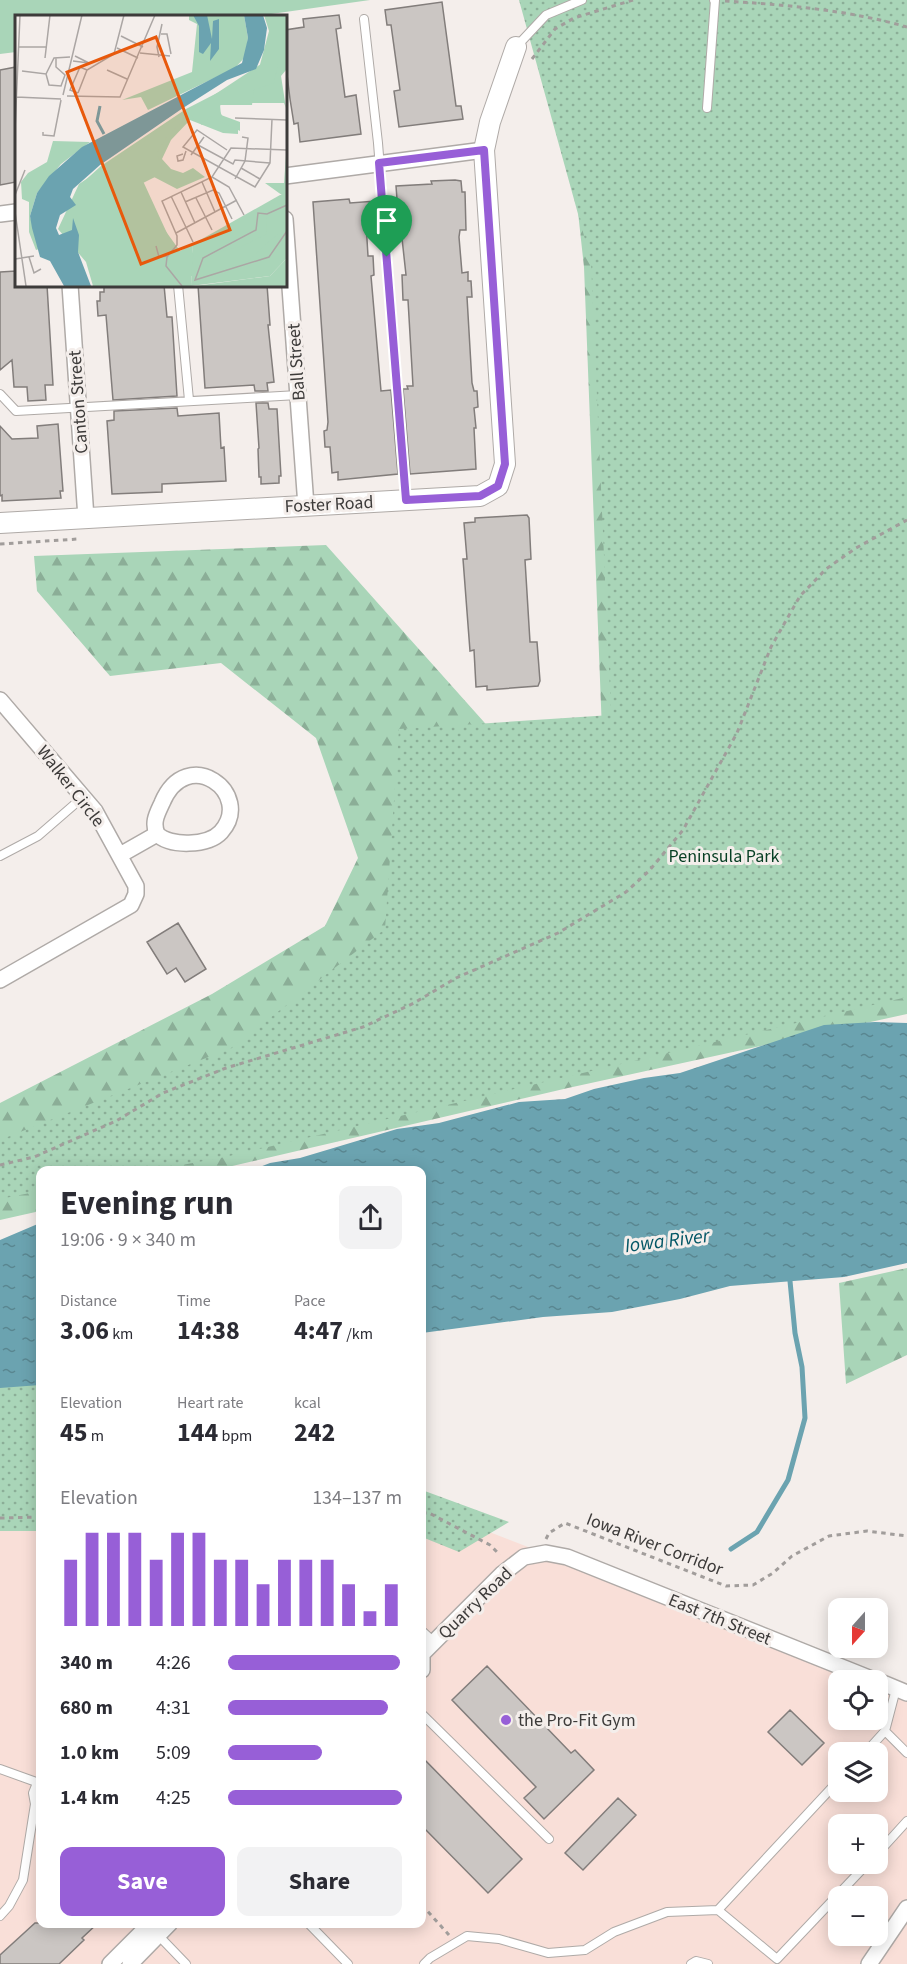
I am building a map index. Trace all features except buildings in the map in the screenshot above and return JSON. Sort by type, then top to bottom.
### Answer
[{"type":"street","name":"Foster Road","points":[[0,523],[480,496],[498,486],[505,464],[484,150],[490,122],[516,47]]},
{"type":"street","points":[[286,176],[484,150]]},
{"type":"street","points":[[0,214],[15,212]]},
{"type":"street","name":"Ball Street","points":[[286,232],[306,506]]},
{"type":"street","name":"Canton Street","points":[[70,286],[86,518]]},
{"type":"street","name":"Walker Circle","points":[[0,700],[94,811],[136,886],[136,894],[131,905],[0,980]]},
{"type":"street","points":[[191,775],[201,775],[222,787],[230,810],[229,819],[220,834],[201,841],[176,842],[161,838],[157,834],[155,819],[165,795],[176,783],[191,775]]},
{"type":"street","points":[[120,855],[157,834]]},
{"type":"street","name":"Quarry Road","points":[[426,1650],[502,1574],[524,1557],[546,1553],[567,1557]]},
{"type":"street","name":"East 7th Street","points":[[567,1557],[849,1670]]},
{"type":"street","points":[[868,1964],[907,1908]]},
{"type":"street","points":[[110,1964],[152,1928]]},
{"type":"street","points":[[130,1964],[152,1928]]},
{"type":"lane","points":[[516,47],[546,15],[582,0]]},
{"type":"lane","points":[[707,108],[714,0]]},
{"type":"lane","points":[[364,20],[379,163],[406,500]]},
{"type":"lane","points":[[178,286],[189,400]]},
{"type":"lane","points":[[0,394],[16,411],[298,394]]},
{"type":"lane","points":[[0,856],[38,836],[83,797]]},
{"type":"lane","points":[[426,1635],[434,1642]]},
{"type":"lane","points":[[875,1742],[885,1731],[902,1691]]},
{"type":"lane","points":[[426,1718],[549,1839]]},
{"type":"lane","points":[[885,1731],[907,1753]]},
{"type":"lane","points":[[0,1769],[36,1782]]},
{"type":"lane","points":[[0,1916],[9,1906],[23,1880],[34,1804],[33,1792],[36,1788]]},
{"type":"lane","points":[[718,1910],[828,1792]]},
{"type":"lane","points":[[32,1819],[36,1822]]},
{"type":"lane","points":[[888,1841],[907,1821]]},
{"type":"lane","points":[[424,1964],[467,1936],[499,1940],[548,1953],[585,1950],[614,1932],[667,1912],[718,1910],[777,1959],[858,1874]]},
{"type":"lane","points":[[152,1928],[186,1964]]},
{"type":"lane","points":[[313,1928],[348,1964]]},
{"type":"lane","points":[[691,1964],[696,1961],[708,1964]]},
{"type":"path","points":[[714,0],[796,6],[872,17],[907,27]]},
{"type":"path","points":[[0,1166],[34,1157],[116,1121],[163,1093],[226,1068],[363,1027],[414,1003],[456,978],[558,933],[626,892],[649,871],[683,830],[737,733],[771,646],[800,596],[826,569],[856,548],[907,520]]},
{"type":"path","points":[[426,1513],[490,1545],[512,1566]]},
{"type":"path","points":[[0,1518],[36,1517]]},
{"type":"path","name":"Iowa River Corridor","points":[[540,1555],[549,1533],[565,1523],[726,1586],[753,1585],[773,1573],[792,1556],[829,1536],[867,1531],[907,1536]]},
{"type":"path","points":[[426,1909],[456,1942]]},
{"type":"shaded area","points":[[0,1446],[36,1446],[36,1928],[426,1928],[426,1508],[847,1670],[828,1670],[828,1730],[888,1730],[888,1686],[907,1693],[907,1964],[0,1964]]},
{"type":"green space","points":[[0,0],[370,0],[264,15],[15,15],[15,52],[0,54]]},
{"type":"green space","name":"Peninsula Park","points":[[519,0],[907,0],[907,997],[225,1157],[177,1166],[36,1166],[36,1192],[0,1199],[0,1140],[231,1048],[385,929],[399,729],[611,715],[591,261]]},
{"type":"green space","name":"Peninsula Park","points":[[562,66],[907,604],[907,1014],[568,1088],[232,1166],[36,1166],[36,1212],[0,1220],[0,1103],[212,994],[325,926],[358,858],[316,738],[221,663],[110,676],[37,591],[34,556],[326,545],[492,731],[602,731],[584,267]]},
{"type":"green space","points":[[907,1268],[907,1355],[846,1384],[839,1283]]},
{"type":"green space","points":[[36,1369],[36,1531],[0,1531],[0,1372]]},
{"type":"green space","points":[[426,1491],[509,1522],[459,1552],[426,1539]]},
{"type":"water","name":"Iowa River","points":[[907,1023],[907,1263],[844,1277],[730,1286],[680,1299],[612,1312],[543,1317],[426,1332],[426,1166],[262,1166],[300,1158],[397,1129],[439,1123],[519,1102],[565,1099],[594,1089],[680,1073],[824,1025]]},
{"type":"water","points":[[36,1225],[36,1385],[0,1388],[0,1240]]},
{"type":"waterway","points":[[731,1549],[757,1532],[788,1480],[805,1418],[802,1367],[795,1333],[790,1281]]},
{"type":"place","name":"the Pro-Fit Gym","points":[[506,1720]]},
{"type":"route","points":[[484,150],[505,464],[498,486],[480,496],[406,500],[387,257],[379,163],[484,150]]}]
